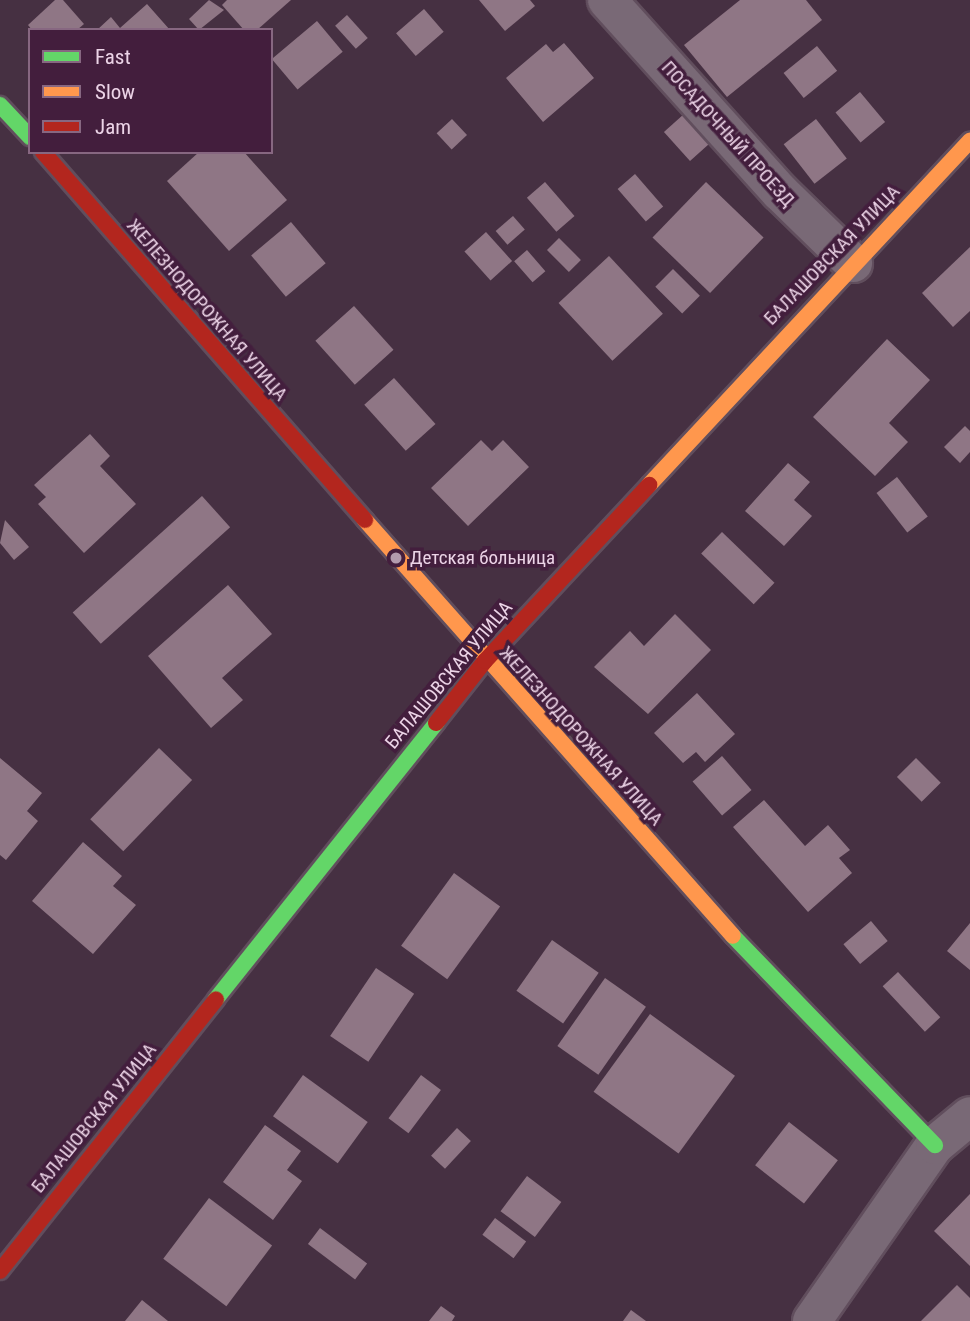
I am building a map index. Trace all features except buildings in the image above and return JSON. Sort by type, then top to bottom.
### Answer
[{"type":"street","name":"ПОСАДОЧНЫЙ ПРОЕЗД","points":[[607,0],[780,192],[853,263]]},
{"type":"street","points":[[0,105],[28,135]]},
{"type":"street","name":"БАЛАШОВСКАЯ УЛИЦА","points":[[0,1271],[485,661],[853,263],[970,141]]},
{"type":"street","name":"ЖЕЛЕЗНОДОРОЖНАЯ УЛИЦА","points":[[45,154],[485,661],[698,900],[935,1145]]},
{"type":"street","points":[[812,1321],[935,1145],[970,1116]]},
{"type":"traffic: fast","points":[[0,105],[28,135]]},
{"type":"traffic: fast","points":[[216,999],[436,723]]},
{"type":"traffic: fast","points":[[733,936],[935,1145]]},
{"type":"traffic: slow","points":[[649,485],[970,141]]},
{"type":"traffic: slow","points":[[365,520],[733,936]]},
{"type":"traffic: jam","points":[[45,154],[365,520]]},
{"type":"traffic: jam","points":[[436,723],[485,661],[649,485]]},
{"type":"traffic: jam","points":[[0,1271],[216,999]]},
{"type":"place","name":"Детская больница","points":[[396,558]]}]
